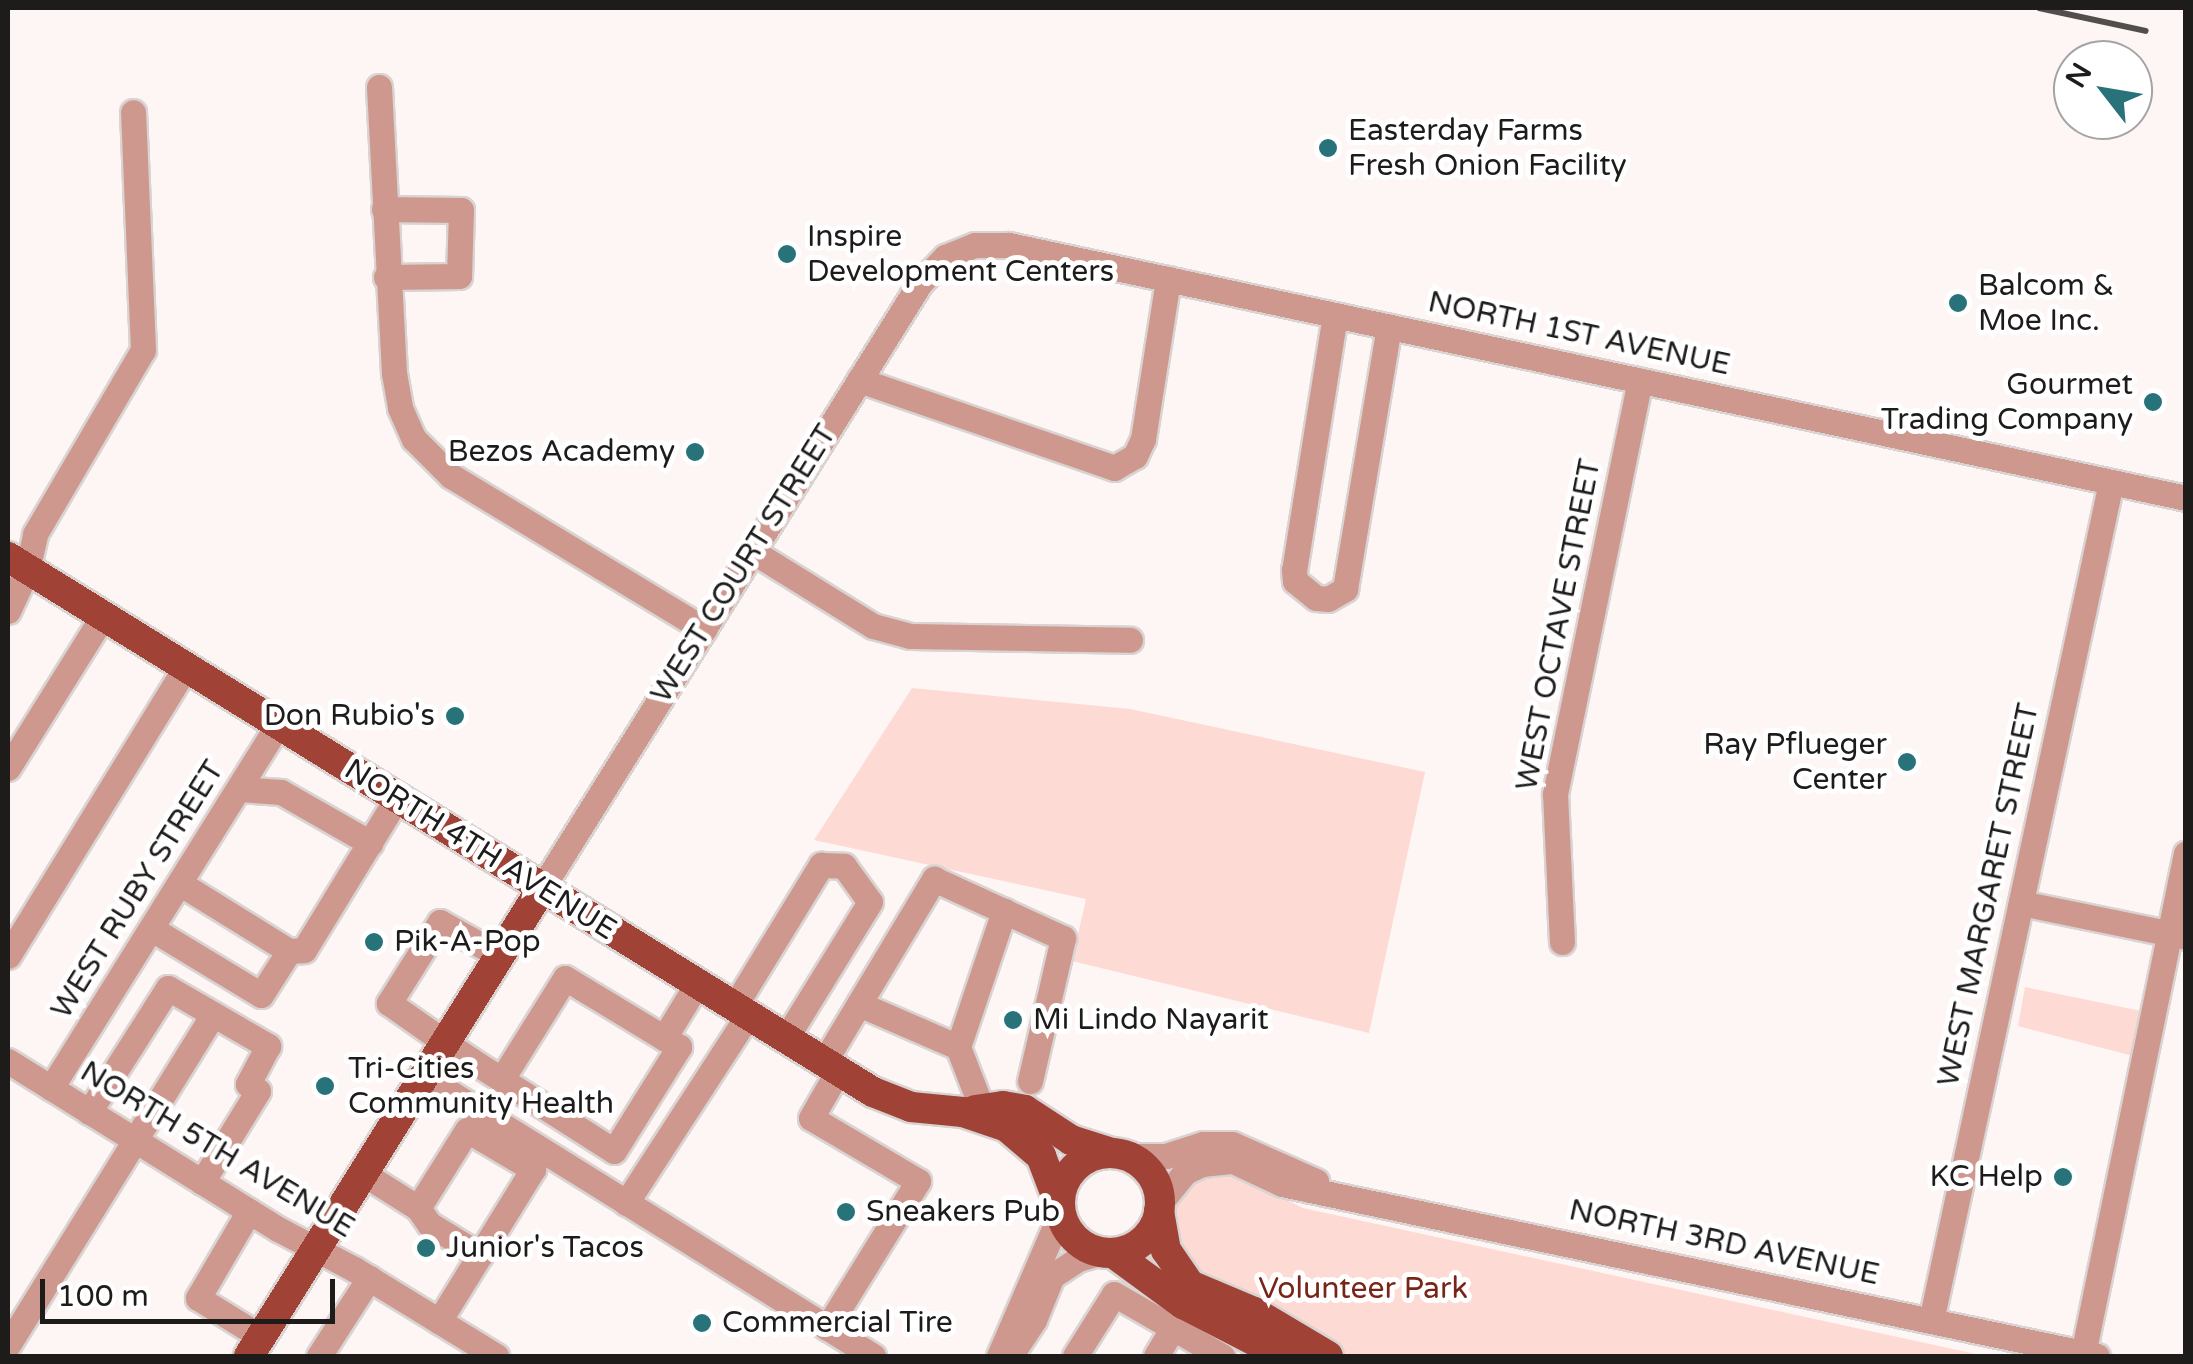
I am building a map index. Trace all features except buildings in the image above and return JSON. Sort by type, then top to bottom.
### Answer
[{"type":"main road","name":"NORTH 4TH AVENUE","points":[[17,563],[741,1011],[896,1102],[972,1110],[1025,1110],[1071,1140],[1120,1155]]},
{"type":"main road","points":[[255,1347],[542,888]]},
{"type":"main road","name":"NORTH 4TH AVENUE","points":[[972,1110],[1029,1142],[1046,1164],[1060,1209]]},
{"type":"main road","points":[[1284,1356],[1192,1309],[1108,1253],[1078,1241],[1060,1209],[1063,1187],[1078,1165],[1120,1155],[1149,1172],[1158,1187],[1166,1250],[1190,1285],[1254,1312],[1328,1356]]},
{"type":"main road","points":[[1108,1253],[1138,1244],[1155,1224],[1160,1207]]},
{"type":"street","points":[[378,88],[386,277],[400,408],[414,438],[451,476],[704,629]]},
{"type":"street","points":[[8,611],[17,563],[143,350],[133,112]]},
{"type":"street","points":[[384,210],[461,210],[459,276],[386,277]]},
{"type":"street","name":"NORTH 1ST AVENUE","points":[[959,249],[1008,245],[2186,498]]},
{"type":"street","name":"WEST COURT STREET","points":[[542,888],[920,283],[959,249]]},
{"type":"street","points":[[860,380],[1114,468],[1135,456],[1143,439],[1168,279]]},
{"type":"street","points":[[1335,315],[1294,570],[1301,589],[1316,598],[1328,599],[1345,589],[1389,327]]},
{"type":"street","name":"WEST OCTAVE STREET","points":[[1562,942],[1555,794],[1640,381]]},
{"type":"street","name":"WEST MARGARET STREET","points":[[1931,1321],[2111,482]]},
{"type":"street","points":[[752,551],[872,626],[910,636],[1130,640]]},
{"type":"street","points":[[8,768],[103,616]]},
{"type":"street","points":[[8,956],[186,667]]},
{"type":"street","name":"WEST RUBY STREET","points":[[51,1088],[278,725]]},
{"type":"street","points":[[239,789],[281,792],[370,843]]},
{"type":"street","points":[[181,884],[289,952],[304,950],[397,798]]},
{"type":"street","points":[[2090,1355],[2177,935],[2186,853]]},
{"type":"street","points":[[626,1203],[741,1011],[821,865],[844,866],[870,902],[786,1038]]},
{"type":"street","points":[[827,1328],[918,1181],[811,1118],[859,1004],[934,879],[1062,938],[1030,1081]]},
{"type":"street","points":[[2021,902],[2177,935]]},
{"type":"street","points":[[972,1110],[958,1047],[1004,911]]},
{"type":"street","points":[[500,956],[440,922],[388,1004],[446,1044],[614,1151],[680,1047],[565,978],[502,1079]]},
{"type":"street","points":[[152,929],[260,995],[289,952]]},
{"type":"street","points":[[664,1038],[697,984]]},
{"type":"street","points":[[89,1112],[168,988],[268,1046],[248,1084],[258,1091],[202,1182]]},
{"type":"street","points":[[859,1004],[958,1047]]},
{"type":"street","points":[[8,1345],[213,1014]]},
{"type":"street","name":"NORTH 5TH AVENUE","points":[[8,1061],[249,1211],[439,1322],[459,1347],[496,1356]]},
{"type":"street","points":[[425,1077],[872,1356]]},
{"type":"street","points":[[418,1208],[467,1130],[533,1170],[439,1322]]},
{"type":"street","name":"NORTH 3RD AVENUE","points":[[1120,1155],[1166,1156],[1204,1144],[1232,1144],[1338,1192]]},
{"type":"street","name":"NORTH 3RD AVENUE","points":[[1160,1207],[1185,1172],[1222,1160],[1240,1163],[1282,1184],[1338,1192],[2090,1355]]},
{"type":"street","points":[[364,1174],[418,1208],[429,1224],[480,1255]]},
{"type":"street","points":[[999,1356],[1060,1209]]},
{"type":"street","points":[[249,1211],[198,1298],[255,1347]]},
{"type":"street","points":[[1010,1356],[1034,1320],[1052,1276],[1078,1260],[1108,1253]]},
{"type":"street","points":[[319,1356],[368,1278]]},
{"type":"street","points":[[1084,1353],[1114,1294],[1222,1356]]},
{"type":"street","points":[[1156,1356],[1173,1328]]},
{"type":"green space","points":[[912,688],[1130,709],[1425,772],[1369,1033],[1072,961],[1086,899],[814,840]]},
{"type":"green space","points":[[2025,987],[2146,1012],[2137,1057],[2018,1026]]},
{"type":"green space","name":"Volunteer Park","points":[[1220,1168],[1303,1208],[1985,1356],[1346,1356],[1264,1306],[1180,1262],[1171,1202],[1179,1190]]},
{"type":"railway","points":[[2039,8],[2146,31]]},
{"type":"place","name":"Easterday Farms Fresh Onion Facility","points":[[1328,148]]},
{"type":"place","name":"Inspire Development Centers","points":[[787,254]]},
{"type":"place","name":"Balcom & Moe Inc.","points":[[1958,303]]},
{"type":"place","name":"Gourmet Trading Company","points":[[2153,402]]},
{"type":"place","name":"Bezos Academy","points":[[695,452]]},
{"type":"place","name":"Don Rubio's","points":[[455,716]]},
{"type":"place","name":"Ray Pflueger Center","points":[[1907,762]]},
{"type":"place","name":"Pik-A-Pop","points":[[374,942]]},
{"type":"place","name":"Mi Lindo Nayarit","points":[[1013,1020]]},
{"type":"place","name":"Tri-Cities Community Health","points":[[325,1086]]},
{"type":"place","name":"KC Help","points":[[2063,1177]]},
{"type":"place","name":"Sneakers Pub","points":[[846,1212]]},
{"type":"place","name":"Junior's Tacos","points":[[426,1248]]},
{"type":"place","name":"Commercial Tire","points":[[702,1323]]}]
